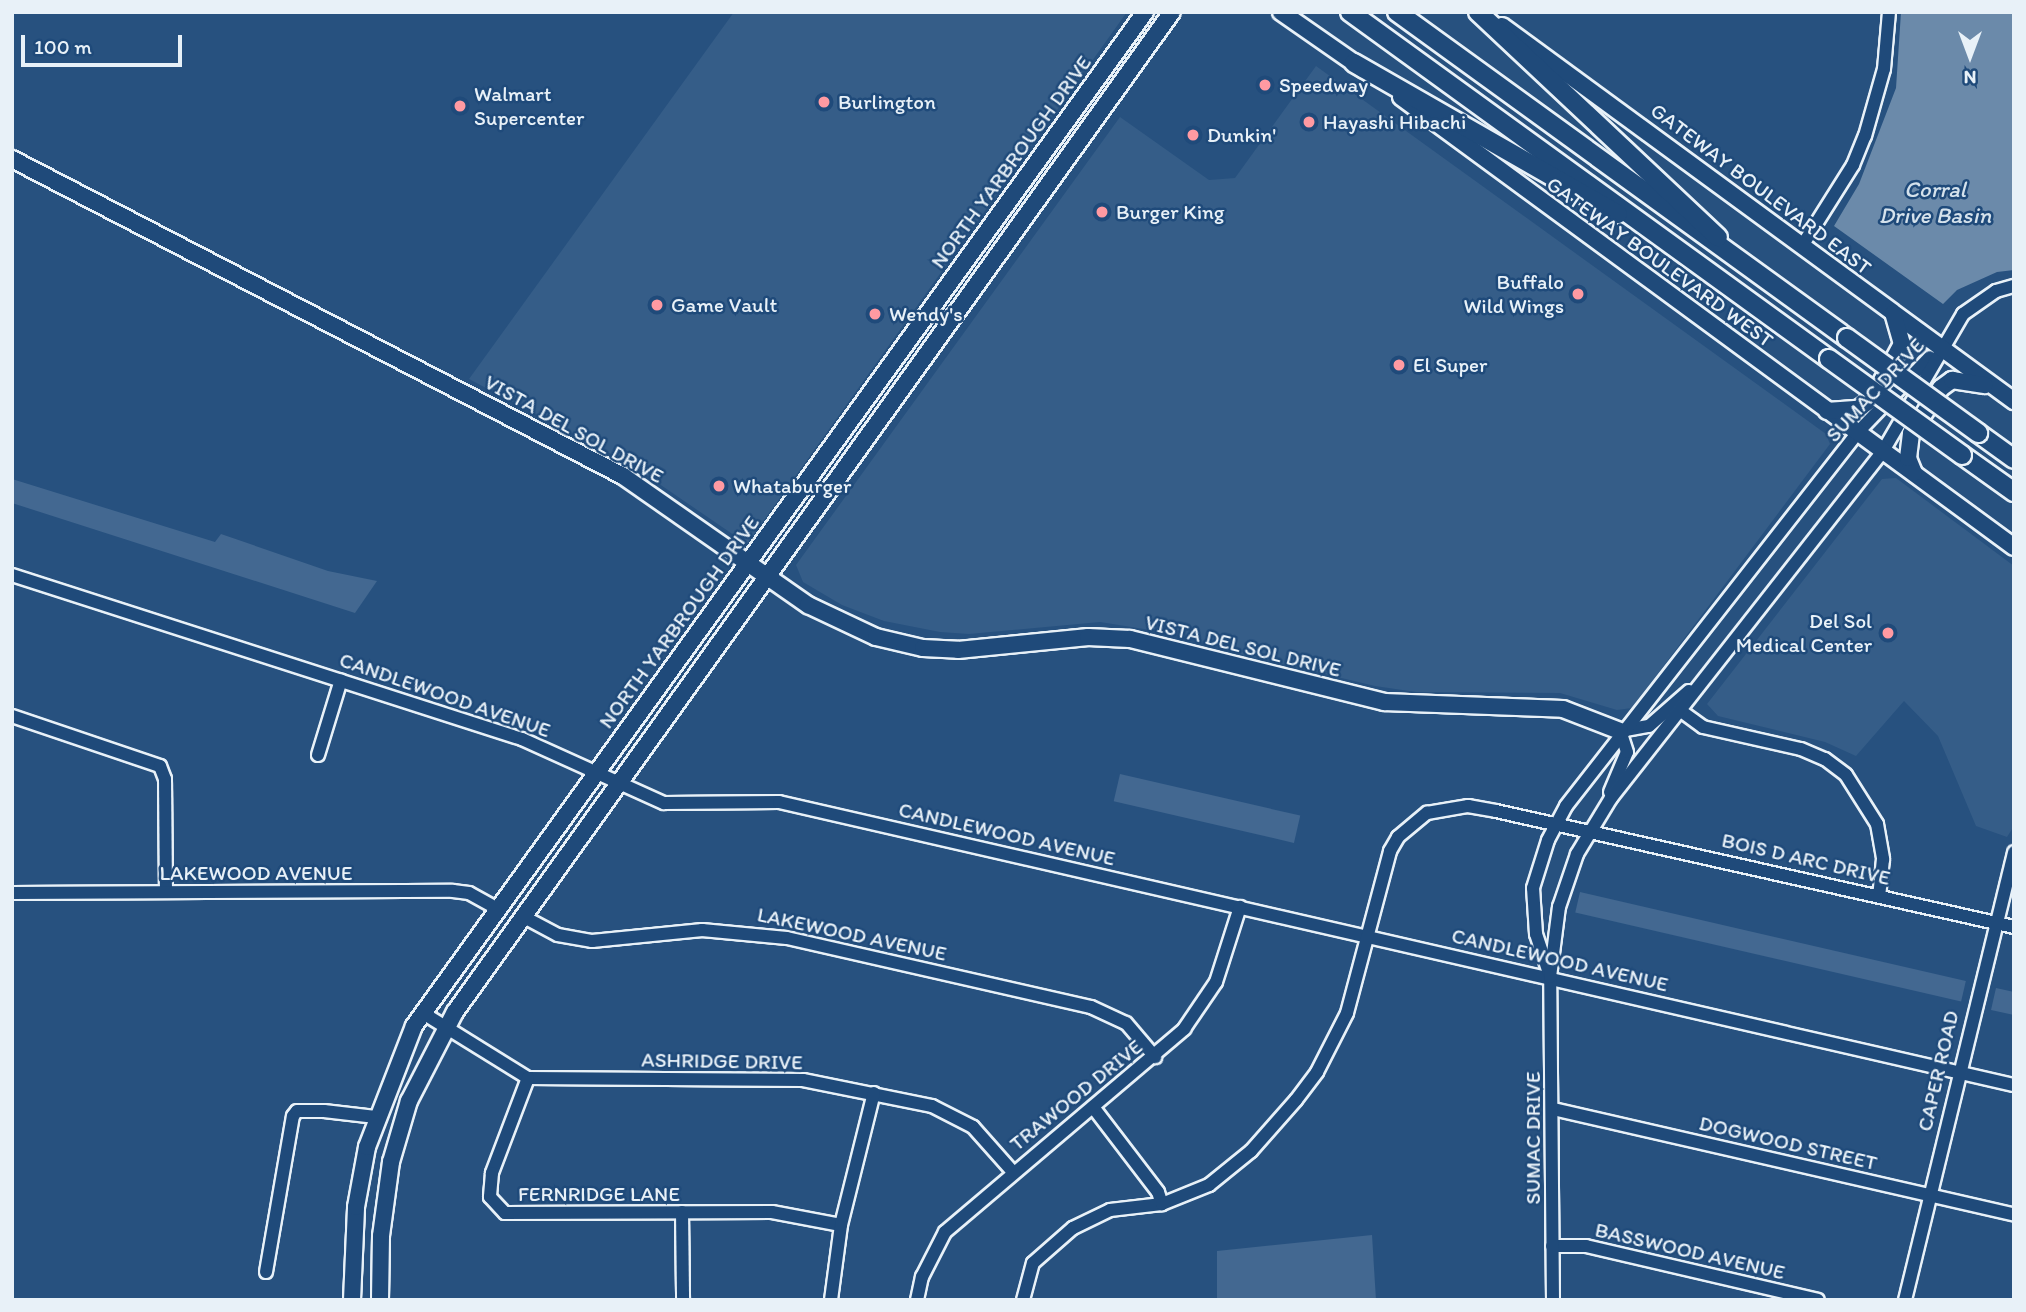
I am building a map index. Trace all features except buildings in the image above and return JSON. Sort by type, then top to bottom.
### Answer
[{"type":"highway","points":[[1350,12],[1665,236],[1829,359],[2014,492]]},
{"type":"highway","points":[[1397,12],[2014,459]]},
{"type":"highway","points":[[1480,12],[1492,30],[1695,211],[1747,268]]},
{"type":"highway","points":[[1354,63],[1588,199],[1665,236]]},
{"type":"main road","name":"NORTH YARBROUGH DRIVE","points":[[352,1300],[356,1207],[376,1117],[423,1013],[496,908],[1145,12]]},
{"type":"main road","name":"NORTH YARBROUGH DRIVE","points":[[380,1300],[381,1236],[391,1162],[409,1101],[445,1029],[1172,12]]},
{"type":"main road","name":"GATEWAY BOULEVARD WEST","points":[[1281,12],[2014,547]]},
{"type":"main road","name":"GATEWAY BOULEVARD EAST","points":[[1480,12],[2014,401]]},
{"type":"main road","name":"VISTA DEL SOL DRIVE","points":[[12,159],[624,476],[769,578],[852,628],[923,648],[987,650],[1064,639],[1130,639],[1384,702],[1563,709],[1620,731]]},
{"type":"main road","points":[[989,228],[1009,242]]},
{"type":"main road","points":[[1827,411],[1858,410],[1872,399],[1902,344],[1892,312]]},
{"type":"main road","points":[[1914,473],[1908,458],[1911,433],[1941,388],[1952,380],[1967,379],[1994,387]]},
{"type":"street","points":[[1802,246],[1853,165],[1865,136],[1885,64],[1889,12]]},
{"type":"street","points":[[1941,346],[1963,314],[1996,291],[2014,286]]},
{"type":"street","name":"SUMAC DRIVE","points":[[1550,977],[1531,904],[1537,873],[1557,824],[1620,731],[1857,433],[1941,346]]},
{"type":"street","name":"SUMAC DRIVE","points":[[1553,1300],[1550,977],[1559,907],[1590,831],[1602,813],[1883,451],[1941,346]]},
{"type":"street","name":"CANDLEWOOD AVENUE","points":[[12,575],[522,739],[664,803],[779,802],[1240,907],[1369,940],[1550,977],[2014,1085]]},
{"type":"street","points":[[1602,813],[1627,752],[1620,731],[1649,726],[1720,662]]},
{"type":"street","points":[[318,755],[341,680]]},
{"type":"street","points":[[1681,712],[1703,727],[1801,750],[1825,759],[1846,775],[1877,824],[1883,859],[1879,895]]},
{"type":"street","points":[[12,716],[160,766],[165,779],[166,892]]},
{"type":"street","name":"BOIS D ARC DRIVE","points":[[1023,1300],[1033,1263],[1073,1228],[1110,1210],[1162,1204],[1185,1197],[1227,1172],[1296,1100],[1317,1072],[1347,1013],[1369,940],[1390,851],[1398,837],[1427,813],[1468,806],[2014,927]]},
{"type":"street","name":"CAPER ROAD","points":[[1905,1300],[1993,922],[2014,852]]},
{"type":"street","name":"LAKEWOOD AVENUE","points":[[12,893],[453,891],[470,893],[496,908]]},
{"type":"street","name":"TRAWOOD DRIVE","points":[[917,1300],[922,1277],[944,1232],[1012,1171],[1155,1057],[1184,1029],[1216,982],[1240,907]]},
{"type":"street","name":"LAKEWOOD AVENUE","points":[[524,917],[558,934],[592,941],[713,930],[787,938],[1091,1007],[1126,1023],[1155,1057]]},
{"type":"street","points":[[423,1013],[528,1078]]},
{"type":"street","name":"ASHRIDGE DRIVE","points":[[528,1078],[773,1078],[874,1093],[960,1117],[989,1142],[1012,1171]]},
{"type":"street","name":"FERNRIDGE LANE","points":[[528,1078],[492,1173],[489,1192],[497,1208],[505,1213],[772,1212],[841,1225]]},
{"type":"street","points":[[831,1300],[841,1225],[874,1093]]},
{"type":"street","points":[[1093,1107],[1158,1192],[1162,1204]]},
{"type":"street","name":"DOGWOOD STREET","points":[[1553,1109],[2014,1214]]},
{"type":"street","points":[[266,1272],[293,1116],[297,1111],[324,1111],[376,1117]]},
{"type":"street","points":[[682,1212],[683,1300]]},
{"type":"street","name":"BASSWOOD AVENUE","points":[[1552,1246],[1586,1246],[1818,1300]]},
{"type":"shaded area","points":[[734,12],[1127,12],[747,544],[630,464],[469,379]]},
{"type":"shaded area","points":[[1316,66],[1826,434],[1830,444],[1632,708],[1617,710],[1560,693],[1416,692],[1375,686],[1232,652],[1175,634],[1100,622],[969,634],[940,632],[884,621],[842,605],[803,582],[796,565],[1120,117],[1209,180],[1235,178]]},
{"type":"shaded area","name":"Del Sol Medical Center","points":[[1896,478],[2014,566],[2014,826],[2007,837],[1976,826],[1938,736],[1904,701],[1856,756],[1825,742],[1718,716],[1707,704],[1882,479]]},
{"type":"shaded area","points":[[12,479],[215,542],[221,534],[328,571],[377,581],[355,613],[12,503]]},
{"type":"shaded area","points":[[1120,774],[1300,816],[1294,843],[1114,801]]},
{"type":"shaded area","points":[[1580,892],[1966,981],[1961,1002],[1575,912]]},
{"type":"shaded area","points":[[1996,988],[2014,992],[2014,1015],[1991,1010]]},
{"type":"shaded area","points":[[1372,1235],[1376,1300],[1217,1300],[1217,1251]]},
{"type":"water","name":"Corral Drive Basin","points":[[1901,12],[2014,12],[2014,270],[1997,272],[1957,290],[1943,304],[1834,226],[1859,184],[1896,88]]},
{"type":"place","name":"Speedway","points":[[1265,85]]},
{"type":"place","name":"Burlington","points":[[824,102]]},
{"type":"place","name":"Walmart Supercenter","points":[[460,106]]},
{"type":"place","name":"Hayashi Hibachi","points":[[1309,122]]},
{"type":"place","name":"Dunkin'","points":[[1193,135]]},
{"type":"place","name":"Burger King","points":[[1102,212]]},
{"type":"place","name":"Buffalo Wild Wings","points":[[1578,294]]},
{"type":"place","name":"Game Vault","points":[[657,305]]},
{"type":"place","name":"Wendy's","points":[[875,314]]},
{"type":"place","name":"El Super","points":[[1399,365]]},
{"type":"place","name":"Whataburger","points":[[719,486]]},
{"type":"place","name":"Del Sol Medical Center","points":[[1888,633]]}]
